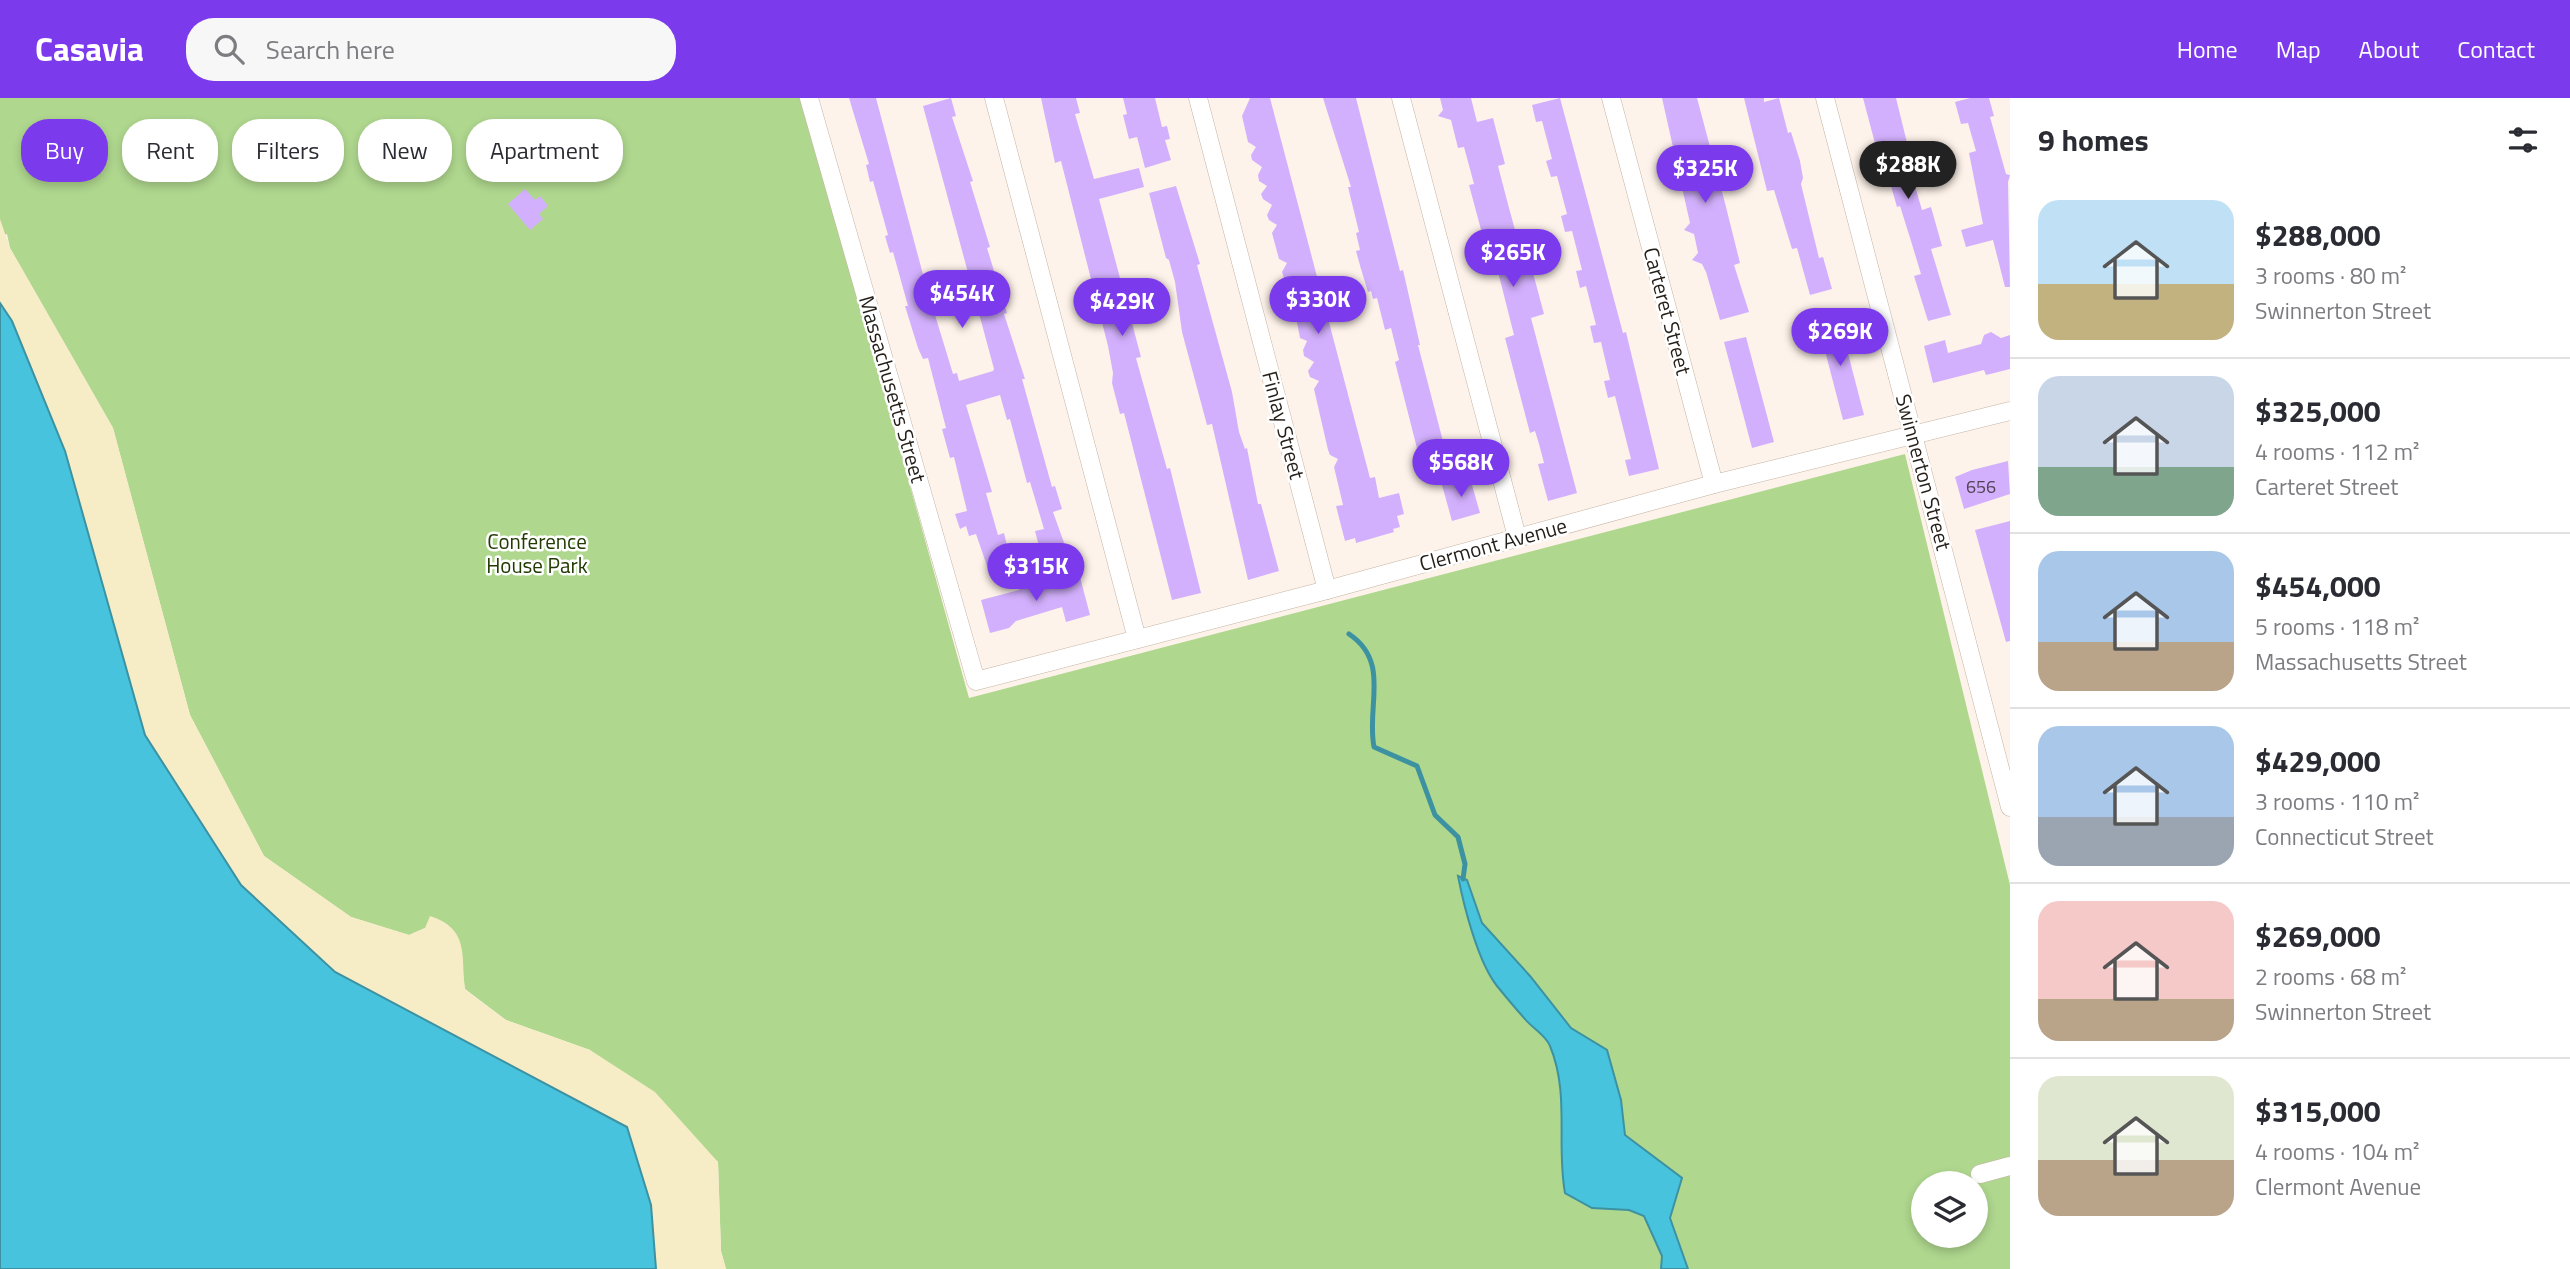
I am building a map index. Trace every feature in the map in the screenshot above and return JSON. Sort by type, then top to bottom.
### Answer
[{"type":"street","points":[[994,98],[1137,639]]},
{"type":"street","name":"Finlay Street","points":[[1198,98],[1326,590]]},
{"type":"street","points":[[1401,98],[1517,537]]},
{"type":"street","name":"Carteret Street","points":[[1611,98],[1714,484]]},
{"type":"street","name":"Swinnerton Street","points":[[1825,98],[2010,807]]},
{"type":"street","name":"Massachusetts Street","points":[[811,103],[976,681]]},
{"type":"street","name":"Clermont Avenue","points":[[976,681],[1326,590],[1714,484],[2010,411]]},
{"type":"street","points":[[1988,1172],[2010,1166]]},
{"type":"green space","name":"Conference House Park","points":[[0,98],[802,98],[969,698],[1905,454],[2010,885],[2010,1269],[726,1269],[721,1251],[718,1162],[590,1050],[506,1020],[465,989],[463,973],[425,928],[409,935],[351,917],[264,856],[190,715],[113,428],[10,248],[7,234],[0,237]]},
{"type":"sand","points":[[0,219],[10,248],[113,428],[190,715],[264,856],[351,917],[409,935],[425,928],[430,916],[443,922],[452,928],[461,945],[465,990],[506,1020],[590,1050],[655,1092],[718,1162],[721,1251],[726,1269],[656,1269],[651,1205],[626,1127],[335,972],[241,885],[145,735],[65,451],[12,321],[0,303]]},
{"type":"water","points":[[0,303],[12,321],[65,451],[145,735],[241,885],[335,972],[627,1127],[651,1205],[656,1269],[0,1269]]},
{"type":"water","points":[[1458,876],[1467,880],[1482,923],[1530,976],[1571,1028],[1607,1050],[1621,1100],[1625,1135],[1682,1178],[1670,1218],[1688,1269],[1661,1269],[1662,1256],[1644,1216],[1629,1210],[1592,1208],[1565,1193],[1560,1082],[1550,1046],[1490,976],[1473,934]]},
{"type":"building","points":[[849,98],[876,98],[925,282],[953,374],[957,373],[959,381],[994,369],[923,106],[951,98],[956,116],[952,117],[973,181],[970,182],[990,247],[987,248],[1007,313],[1004,314],[1025,379],[1022,379],[1052,487],[1055,486],[1062,509],[1053,512],[1067,551],[1042,558],[1035,531],[1044,529],[1000,395],[966,405],[992,492],[986,493],[998,535],[1004,533],[1011,563],[988,569],[976,534],[969,536],[966,526],[960,529],[955,514],[967,511],[954,457],[950,458],[942,429],[946,428],[928,358],[923,359],[918,348],[905,306],[908,306],[893,252],[890,253],[885,236],[888,235],[873,181],[870,182],[866,165],[869,164]]},
{"type":"building","points":[[1041,98],[1076,98],[1080,113],[1075,114],[1094,179],[1139,168],[1144,187],[1099,199],[1141,357],[1136,358],[1167,469],[1170,468],[1201,593],[1172,600],[1124,413],[1120,414],[1112,383],[1108,346],[1061,161],[1055,163]]},
{"type":"building","points":[[1123,98],[1155,98],[1162,127],[1167,126],[1170,139],[1165,140],[1171,160],[1145,168],[1137,137],[1129,139],[1123,115],[1127,114]]},
{"type":"building","points":[[1250,98],[1270,98],[1370,478],[1375,477],[1379,498],[1399,493],[1404,514],[1397,516],[1400,527],[1393,529],[1394,532],[1356,543],[1355,538],[1345,541],[1336,506],[1343,505],[1334,467],[1338,459],[1330,455],[1328,450],[1314,389],[1319,381],[1310,377],[1308,371],[1314,362],[1304,356],[1303,350],[1307,341],[1300,338],[1296,317],[1290,314],[1293,310],[1288,293],[1293,284],[1284,278],[1282,272],[1287,263],[1279,259],[1272,233],[1277,225],[1269,220],[1267,215],[1272,205],[1263,199],[1261,194],[1267,186],[1259,181],[1258,175],[1262,167],[1252,160],[1251,155],[1256,147],[1248,142],[1242,116]]},
{"type":"building","points":[[1323,98],[1356,98],[1400,271],[1403,270],[1418,345],[1446,453],[1420,460],[1395,362],[1399,360],[1391,328],[1385,330],[1377,298],[1373,299],[1371,291],[1368,292],[1356,251],[1360,250],[1356,233],[1359,232],[1348,187],[1351,187]]},
{"type":"building","points":[[1440,98],[1471,98],[1477,122],[1493,118],[1505,164],[1498,166],[1523,259],[1529,258],[1544,314],[1531,318],[1577,493],[1548,501],[1538,464],[1544,463],[1539,444],[1535,431],[1530,433],[1505,338],[1514,335],[1494,256],[1488,258],[1469,185],[1474,184],[1464,147],[1458,148],[1451,120],[1438,116],[1443,110]]},
{"type":"building","points":[[1560,98],[1623,333],[1626,332],[1659,469],[1629,476],[1625,460],[1631,459],[1615,396],[1608,398],[1604,381],[1610,380],[1601,342],[1594,343],[1590,326],[1596,325],[1586,286],[1580,288],[1576,271],[1582,270],[1572,231],[1565,232],[1561,216],[1567,214],[1557,176],[1551,177],[1546,161],[1552,159],[1542,121],[1536,122],[1532,105]]},
{"type":"building","points":[[1662,98],[1697,98],[1740,263],[1734,265],[1749,312],[1720,320],[1706,272],[1702,264],[1692,260],[1698,253],[1694,234],[1684,230],[1690,223]]},
{"type":"building","points":[[1744,98],[1764,98],[1764,102],[1779,98],[1788,133],[1791,132],[1800,161],[1803,178],[1801,184],[1819,258],[1823,257],[1832,289],[1810,295],[1797,248],[1792,249],[1774,190],[1767,191]]},
{"type":"building","points":[[1863,98],[1896,98],[1911,159],[1907,159],[1922,210],[1931,207],[1942,246],[1931,249],[1951,315],[1928,321],[1914,276],[1921,274],[1885,165],[1881,166]]},
{"type":"building","points":[[1970,98],[1989,98],[1994,116],[1990,117],[2006,174],[2010,175],[2010,287],[2005,287],[1993,240],[1966,247],[1961,230],[1983,224],[1969,153],[1976,151],[1968,123],[1961,124],[1955,102]]},
{"type":"building","points":[[1176,186],[1200,264],[1197,265],[1232,392],[1239,432],[1245,449],[1247,448],[1258,504],[1261,504],[1279,571],[1248,580],[1212,424],[1207,425],[1182,332],[1175,282],[1149,193]]},
{"type":"building","points":[[525,189],[535,200],[540,196],[548,206],[539,214],[543,219],[530,230],[508,204]]},
{"type":"building","points":[[1838,315],[1864,415],[1843,420],[1817,320]]},
{"type":"building","points":[[1991,332],[2001,338],[2010,335],[2010,369],[1986,375],[1984,370],[1933,383],[1924,346],[1945,340],[1948,353],[1981,344],[1984,335]]},
{"type":"building","points":[[1746,337],[1774,442],[1752,448],[1724,342]]},
{"type":"building","points":[[2008,461],[2010,494],[1964,509],[1955,477]]},
{"type":"building","points":[[1470,478],[1480,513],[1452,521],[1442,485]]},
{"type":"building","points":[[2010,521],[2010,641],[2006,642],[1975,530]]},
{"type":"building","points":[[1080,577],[1090,615],[1066,622],[1062,607],[1016,621],[1009,628],[990,633],[981,600],[1019,590],[1018,586],[1043,579],[1046,587]]},
{"type":"waterway","points":[[1349,634],[1362,645],[1370,658],[1373,671],[1374,747],[1417,766],[1435,815],[1458,837],[1465,864],[1463,879]]}]
